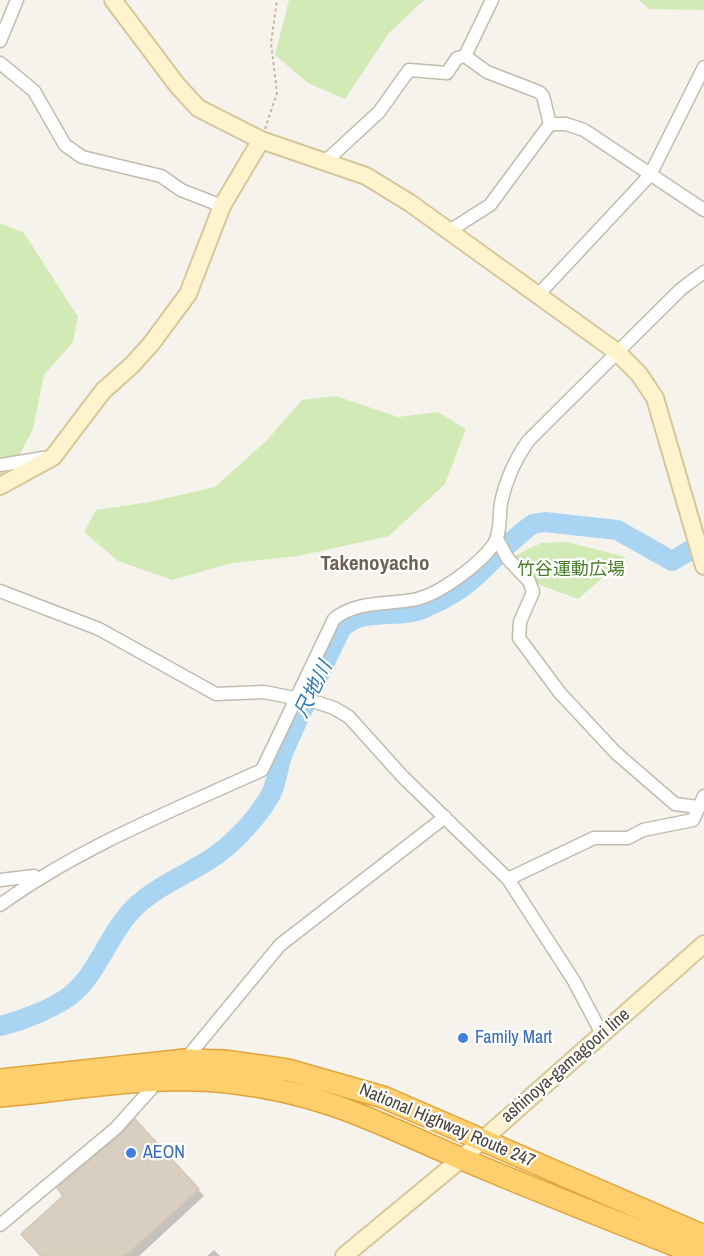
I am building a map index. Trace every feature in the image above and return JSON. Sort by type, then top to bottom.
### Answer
[{"type":"highway","name":"National Highway Route 247","points":[[0,1080],[185,1060],[260,1065],[329,1081],[383,1097],[704,1236]]},
{"type":"highway","name":"National Highway Route 247","points":[[0,1096],[154,1081],[216,1081],[303,1094],[380,1121],[461,1158],[702,1256]]},
{"type":"highway","points":[[329,1081],[352,1096],[444,1137],[462,1149],[461,1158]]},
{"type":"highway","points":[[482,1139],[481,1148],[489,1157],[577,1195],[607,1212],[615,1221]]},
{"type":"street","points":[[0,41],[17,0]]},
{"type":"street","points":[[113,0],[177,85],[198,108],[261,140],[327,160],[366,176],[449,231],[617,352],[639,374],[655,398],[699,534],[703,561]]},
{"type":"street","points":[[465,56],[492,0]]},
{"type":"street","points":[[327,160],[379,112],[410,70],[447,73],[457,58],[465,56]]},
{"type":"street","points":[[465,56],[487,72],[539,92],[543,96],[550,124]]},
{"type":"street","points":[[0,63],[34,91],[65,145],[82,157],[161,176],[181,190],[222,206]]},
{"type":"street","points":[[538,295],[650,175],[704,67]]},
{"type":"street","points":[[550,124],[566,124],[584,130],[704,210]]},
{"type":"street","points":[[449,231],[490,205],[550,124]]},
{"type":"street","points":[[0,486],[53,457],[103,391],[132,365],[188,294],[222,206],[261,140]]},
{"type":"street","points":[[508,879],[594,838],[628,838],[643,831],[693,820],[701,802],[675,804],[616,753],[560,693],[519,638],[520,622],[533,592],[529,581],[505,555],[498,541],[501,503],[511,466],[528,441],[681,289],[704,272]]},
{"type":"street","points":[[0,465],[53,457]]},
{"type":"street","points":[[0,905],[42,875],[93,846],[262,770],[334,619],[345,610],[355,606],[419,598],[464,574],[498,541]]},
{"type":"street","points":[[0,591],[99,629],[216,694],[264,692],[334,708],[349,717],[403,777],[508,879],[574,981],[602,1034]]},
{"type":"street","points":[[185,1060],[280,945],[445,817]]},
{"type":"street","points":[[0,880],[42,875]]},
{"type":"street","name":"ashinoya-gamagoori line","points":[[344,1256],[461,1158],[704,944]]},
{"type":"street","points":[[0,1225],[116,1128],[151,1089],[154,1081]]},
{"type":"path","points":[[261,140],[277,93],[271,43],[277,0]]},
{"type":"green space","points":[[289,0],[424,0],[389,33],[345,99],[308,83],[275,55]]},
{"type":"green space","points":[[639,0],[704,0],[704,10],[649,9]]},
{"type":"green space","points":[[0,223],[24,233],[78,317],[73,342],[44,375],[33,429],[13,467],[0,474]]},
{"type":"green space","points":[[336,396],[398,417],[438,412],[466,429],[445,484],[389,536],[298,556],[232,563],[172,580],[118,561],[84,532],[96,510],[150,502],[215,487],[266,441],[302,400]]},
{"type":"green space","name":"竹谷運動広場","points":[[567,542],[626,557],[578,599],[532,582],[510,558],[541,543]]},
{"type":"building","name":"AEON","points":[[135,1119],[199,1189],[125,1256],[41,1256],[21,1234],[63,1196],[57,1188],[121,1134]]},
{"type":"waterway","name":"尺地川","points":[[0,1026],[35,1015],[67,998],[87,978],[117,929],[135,907],[154,892],[215,856],[238,837],[252,821],[272,791],[283,753],[341,629],[350,622],[370,615],[416,611],[444,599],[470,581],[533,524],[545,522],[617,530],[672,561],[704,542]]},
{"type":"place","name":"Family Mart","points":[[463,1038]]},
{"type":"place","name":"AEON","points":[[131,1153]]},
{"type":"district","name":"Takenoyacho","points":[[375,564]]}]
